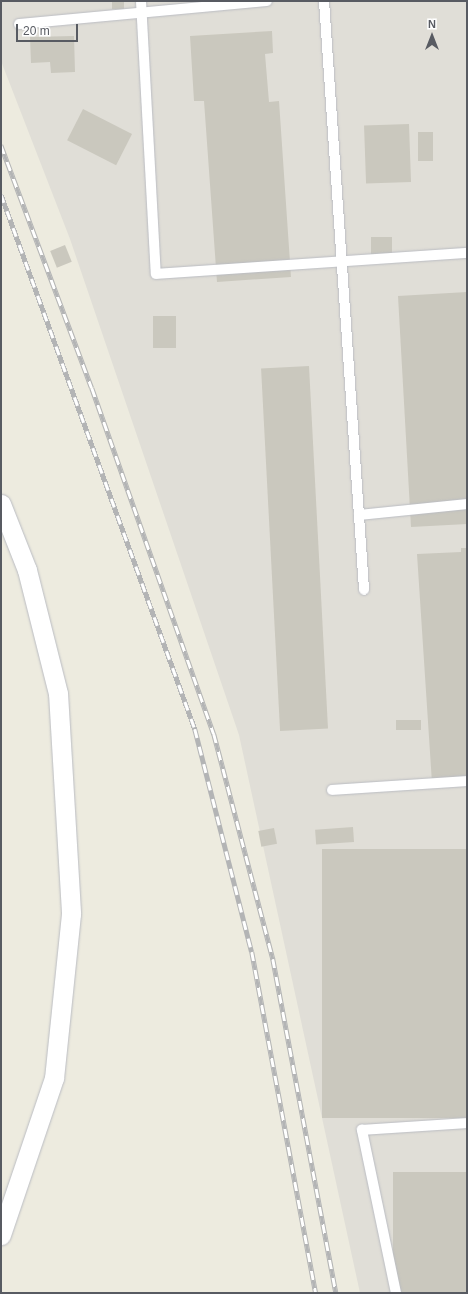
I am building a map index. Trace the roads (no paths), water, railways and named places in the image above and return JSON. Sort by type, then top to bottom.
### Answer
[{"type":"street","points":[[1,504],[27,570],[58,693],[71,914],[54,1078],[1,1235]]},
{"type":"lane","points":[[141,1],[156,274],[467,253]]},
{"type":"lane","points":[[19,24],[266,1]]},
{"type":"lane","points":[[324,1],[364,590]]},
{"type":"lane","points":[[359,515],[467,504]]},
{"type":"lane","points":[[332,790],[467,781]]},
{"type":"lane","points":[[396,1293],[362,1130],[467,1123]]},
{"type":"railway","points":[[1,145],[92,388],[214,734],[273,959],[336,1293]]},
{"type":"railway","points":[[1,194],[195,729],[252,952],[316,1293]]}]
